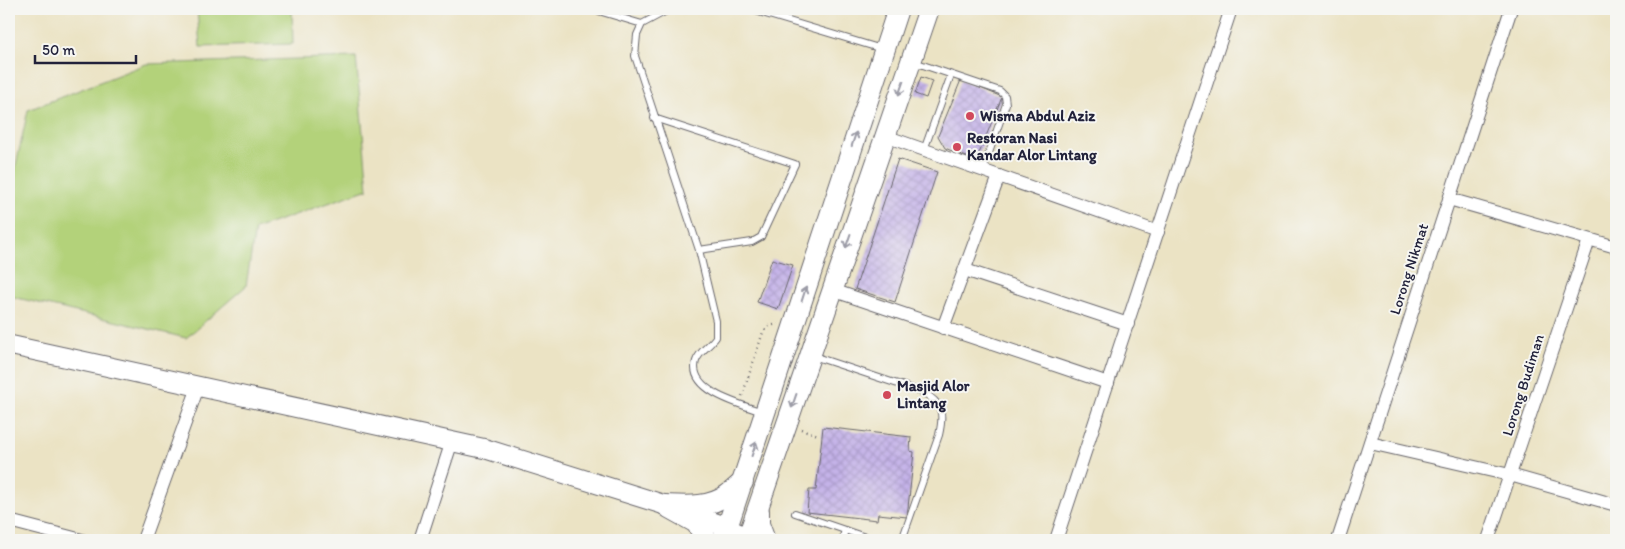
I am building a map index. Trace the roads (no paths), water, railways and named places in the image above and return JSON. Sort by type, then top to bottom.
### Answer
[{"type":"main road","points":[[725,534],[898,9]]},
{"type":"main road","points":[[753,540],[759,524],[758,506],[929,9]]},
{"type":"main road","points":[[666,506],[702,505],[714,502],[729,494],[742,482]]},
{"type":"main road","points":[[666,506],[696,523],[707,540]]},
{"type":"street","points":[[1056,540],[1231,9]]},
{"type":"street","name":"Lorong Nikmat","points":[[1338,540],[1510,9]]},
{"type":"street","points":[[885,136],[1158,232]]},
{"type":"street","points":[[943,328],[999,176]]},
{"type":"street","points":[[1449,199],[1616,247]]},
{"type":"street","name":"Lorong Budiman","points":[[1488,540],[1589,240]]},
{"type":"street","points":[[965,270],[1128,324]]},
{"type":"street","points":[[832,290],[1108,383]]},
{"type":"street","points":[[9,345],[502,453],[666,506],[725,534],[753,540]]},
{"type":"street","points":[[143,540],[198,387]]},
{"type":"street","points":[[420,540],[452,442]]},
{"type":"street","points":[[1370,442],[1510,476],[1616,505]]},
{"type":"street","points":[[9,521],[82,540]]},
{"type":"lane","points":[[592,9],[642,24]]},
{"type":"lane","points":[[670,9],[642,24],[637,36],[635,56],[699,250],[718,330],[712,343],[697,359],[695,367],[697,379],[702,385],[739,404],[766,413]]},
{"type":"lane","points":[[749,9],[884,49]]},
{"type":"lane","points":[[911,61],[1000,91],[1005,96],[1006,104],[983,170]]},
{"type":"lane","points":[[924,150],[951,74]]},
{"type":"lane","points":[[654,118],[795,164],[761,237],[752,242],[699,250]]},
{"type":"lane","points":[[810,355],[922,392],[933,398],[940,409],[943,420],[939,435],[902,540]]},
{"type":"lane","points":[[795,513],[874,540]]},
{"type":"lane","points":[[842,540],[845,530]]},
{"type":"place","name":"Wisma Abdul Aziz","points":[[970,116]]},
{"type":"place","name":"Restoran Nasi Kandar Alor Lintang","points":[[957,147]]},
{"type":"place","name":"Masjid Alor Lintang","points":[[887,395]]}]
